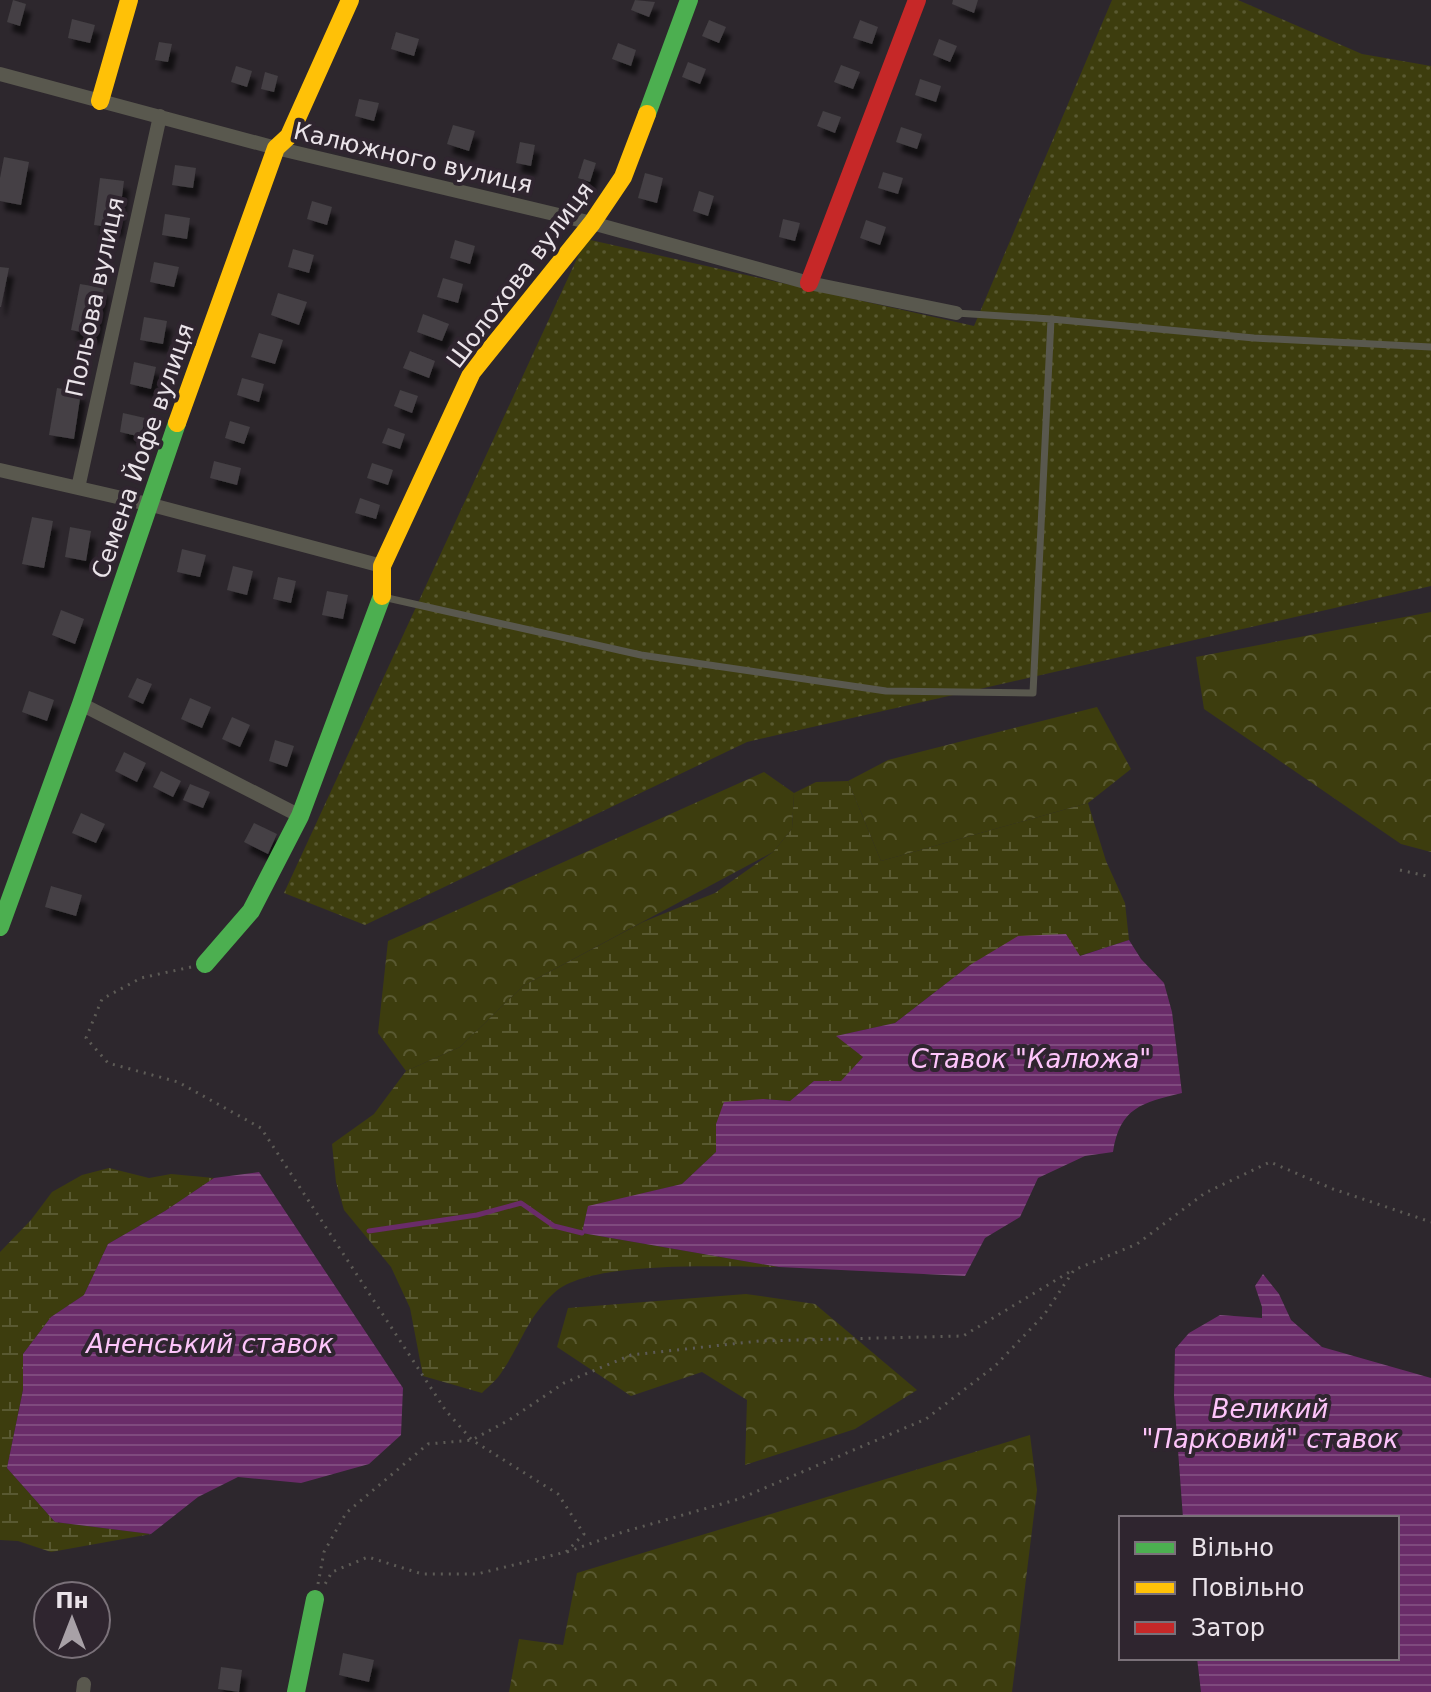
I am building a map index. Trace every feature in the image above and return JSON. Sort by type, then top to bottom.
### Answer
[{"type":"street","points":[[100,101],[129,0]]},
{"type":"street","name":"Семена Йофе вулиця","points":[[0,927],[6,892],[81,704],[148,504],[276,148],[289,136],[350,0]]},
{"type":"street","name":"Шолохова вулиця","points":[[205,964],[251,911],[300,816],[382,597],[382,566],[472,372],[592,223],[623,177],[689,0]]},
{"type":"street","points":[[809,283],[917,0]]},
{"type":"street","name":"Калюжного вулиця","points":[[0,74],[276,148],[592,223],[809,283],[956,313]]},
{"type":"street","name":"Польова вулиця","points":[[78,488],[160,116]]},
{"type":"street","points":[[0,470],[148,504],[382,566]]},
{"type":"street","points":[[81,704],[300,816]]},
{"type":"street","points":[[296,1692],[315,1599]]},
{"type":"lane","points":[[956,313],[1254,338],[1431,347]]},
{"type":"lane","points":[[382,597],[641,655],[886,691],[1033,693],[1051,319]]},
{"type":"path","points":[[1400,870],[1431,877]]},
{"type":"path","points":[[205,964],[141,978],[102,999],[86,1038],[108,1063],[178,1082],[261,1128],[446,1411],[472,1440],[558,1494],[584,1534],[566,1552]]},
{"type":"path","points":[[315,1599],[324,1552],[346,1513],[428,1444],[472,1440],[509,1420],[564,1383],[631,1355],[759,1341],[963,1336],[1074,1270],[1137,1244],[1205,1193],[1270,1162],[1333,1189],[1431,1222]]},
{"type":"path","points":[[315,1599],[332,1572],[368,1557],[422,1574],[477,1574],[566,1552],[623,1532],[739,1499],[926,1419],[995,1366],[1044,1315],[1074,1270]]},
{"type":"green space","points":[[1112,0],[1238,0],[1362,54],[1431,66],[1431,586],[747,742],[365,925],[284,893],[586,239],[974,326]]},
{"type":"green space","points":[[1431,612],[1431,852],[1401,844],[1204,709],[1196,657]]},
{"type":"green space","points":[[1097,707],[1131,769],[1088,803],[881,861],[848,781],[888,760]]},
{"type":"green space","points":[[764,772],[794,793],[792,829],[773,852],[523,986],[460,1047],[406,1071],[378,1033],[388,941]]},
{"type":"green space","points":[[848,781],[881,861],[1088,803],[1106,861],[1125,903],[1129,940],[1079,956],[970,965],[895,1023],[837,1036],[863,1057],[841,1082],[814,1081],[790,1101],[763,1099],[716,1124],[716,1152],[682,1184],[588,1207],[582,1233],[779,1267],[661,1267],[597,1275],[572,1282],[545,1302],[501,1373],[482,1393],[423,1376],[410,1308],[391,1267],[344,1210],[336,1182],[332,1144],[374,1114],[406,1071],[460,1047],[523,986],[643,922],[715,893],[773,852],[792,829],[794,793],[816,782]]},
{"type":"green space","points":[[109,1168],[149,1178],[171,1174],[214,1178],[108,1244],[84,1295],[51,1317],[23,1354],[23,1390],[7,1468],[55,1522],[151,1534],[51,1552],[18,1541],[0,1540],[0,1252],[31,1220],[52,1192],[82,1175]]},
{"type":"green space","points":[[746,1294],[815,1304],[917,1390],[855,1429],[745,1465],[747,1400],[702,1372],[631,1396],[557,1347],[568,1308]]},
{"type":"green space","points":[[1030,1435],[1037,1490],[1012,1692],[509,1692],[519,1639],[563,1645],[577,1573]]},
{"type":"water","name":"Ставок \"Калюжа\"","points":[[1066,934],[1080,956],[1129,940],[1141,959],[1164,983],[1172,1012],[1182,1093],[1135,1109],[1121,1125],[1113,1152],[1085,1156],[1038,1178],[1020,1217],[985,1238],[965,1276],[779,1267],[582,1233],[588,1206],[682,1184],[716,1152],[716,1124],[724,1102],[763,1099],[790,1101],[814,1081],[841,1081],[863,1057],[836,1036],[895,1023],[970,965],[1018,936]]},
{"type":"water","name":"Аненський ставок","points":[[259,1172],[403,1388],[401,1435],[369,1464],[301,1483],[238,1477],[198,1497],[151,1534],[55,1522],[7,1468],[23,1390],[23,1354],[51,1317],[84,1295],[108,1244],[214,1178]]},
{"type":"water","name":"Великий \"Парковий\" ставок","points":[[1263,1274],[1279,1294],[1291,1320],[1322,1347],[1431,1378],[1431,1692],[1201,1692],[1197,1660],[1399,1660],[1399,1516],[1183,1516],[1174,1396],[1175,1349],[1189,1333],[1220,1315],[1262,1318],[1255,1286]]},
{"type":"building","points":[[13,0],[26,4],[20,26],[7,22]]},
{"type":"building","points":[[635,0],[655,2],[649,17],[631,10]]},
{"type":"building","points":[[953,0],[978,0],[974,13],[952,4]]},
{"type":"building","points":[[72,19],[95,25],[90,43],[68,38]]},
{"type":"building","points":[[709,20],[726,27],[719,43],[702,36]]},
{"type":"building","points":[[860,20],[878,27],[872,44],[853,38]]},
{"type":"building","points":[[396,32],[419,39],[414,56],[391,49]]},
{"type":"building","points":[[939,39],[957,46],[950,62],[933,55]]},
{"type":"building","points":[[159,42],[172,44],[168,62],[155,60]]},
{"type":"building","points":[[618,43],[636,50],[631,66],[612,59]]},
{"type":"building","points":[[688,62],[706,69],[700,84],[682,77]]},
{"type":"building","points":[[841,65],[860,72],[853,89],[834,82]]},
{"type":"building","points":[[236,66],[252,71],[247,87],[231,82]]},
{"type":"building","points":[[265,72],[278,76],[274,92],[261,89]]},
{"type":"building","points":[[920,79],[941,86],[936,102],[915,95]]},
{"type":"building","points":[[359,99],[379,103],[374,121],[355,116]]},
{"type":"building","points":[[823,111],[841,117],[835,133],[817,126]]},
{"type":"building","points":[[453,125],[475,131],[469,151],[447,144]]},
{"type":"building","points":[[901,127],[922,134],[917,149],[896,142]]},
{"type":"building","points":[[520,142],[535,145],[531,166],[516,163]]},
{"type":"building","points":[[4,157],[29,162],[21,205],[0,201]]},
{"type":"building","points":[[584,159],[596,163],[590,182],[578,178]]},
{"type":"building","points":[[175,165],[196,168],[193,188],[172,185]]},
{"type":"building","points":[[883,172],[903,178],[898,194],[878,188]]},
{"type":"building","points":[[645,173],[663,178],[657,203],[638,198]]},
{"type":"building","points":[[100,178],[124,181],[118,228],[94,225]]},
{"type":"building","points":[[699,191],[714,196],[708,216],[693,211]]},
{"type":"building","points":[[312,201],[332,207],[327,225],[307,219]]},
{"type":"building","points":[[165,214],[190,218],[187,239],[162,235]]},
{"type":"building","points":[[783,219],[800,223],[795,241],[779,237]]},
{"type":"building","points":[[866,220],[886,227],[880,245],[860,238]]},
{"type":"building","points":[[455,240],[475,246],[470,264],[450,258]]},
{"type":"building","points":[[293,249],[314,255],[309,273],[288,267]]},
{"type":"building","points":[[154,262],[179,267],[174,287],[150,282]]},
{"type":"building","points":[[0,267],[9,268],[1,307],[0,307]]},
{"type":"building","points":[[443,278],[463,284],[458,303],[437,297]]},
{"type":"building","points":[[80,284],[104,288],[95,335],[71,330]]},
{"type":"building","points":[[278,293],[307,302],[299,325],[271,315]]},
{"type":"building","points":[[423,314],[449,324],[442,341],[417,332]]},
{"type":"building","points":[[144,317],[167,321],[163,344],[140,340]]},
{"type":"building","points":[[259,333],[283,340],[275,364],[251,357]]},
{"type":"building","points":[[410,351],[435,361],[429,378],[403,368]]},
{"type":"building","points":[[134,362],[156,367],[151,389],[130,384]]},
{"type":"building","points":[[242,378],[264,384],[259,402],[237,395]]},
{"type":"building","points":[[57,388],[81,392],[74,439],[49,435]]},
{"type":"building","points":[[400,390],[418,396],[412,413],[394,406]]},
{"type":"building","points":[[123,413],[145,418],[141,437],[120,432]]},
{"type":"building","points":[[230,421],[250,427],[244,444],[225,438]]},
{"type":"building","points":[[388,428],[405,434],[400,449],[382,443]]},
{"type":"building","points":[[214,461],[241,468],[237,485],[210,478]]},
{"type":"building","points":[[372,463],[393,470],[388,485],[367,478]]},
{"type":"building","points":[[360,498],[380,505],[376,519],[355,513]]},
{"type":"building","points":[[32,517],[53,521],[44,568],[22,564]]},
{"type":"building","points":[[70,527],[91,531],[86,561],[65,557]]},
{"type":"building","points":[[182,549],[206,555],[200,577],[177,572]]},
{"type":"building","points":[[233,566],[253,571],[247,595],[227,590]]},
{"type":"building","points":[[278,577],[296,581],[291,603],[273,599]]},
{"type":"building","points":[[327,591],[348,595],[343,619],[322,615]]},
{"type":"building","points":[[61,610],[84,619],[75,644],[52,635]]},
{"type":"building","points":[[137,678],[152,684],[143,704],[128,697]]},
{"type":"building","points":[[29,691],[54,700],[47,721],[22,712]]},
{"type":"building","points":[[190,698],[211,707],[202,728],[181,719]]},
{"type":"building","points":[[232,717],[250,725],[240,747],[222,739]]},
{"type":"building","points":[[275,740],[294,746],[287,767],[269,761]]},
{"type":"building","points":[[124,752],[146,763],[137,782],[115,771]]},
{"type":"building","points":[[161,771],[181,781],[173,797],[153,787]]},
{"type":"building","points":[[190,784],[210,792],[203,808],[183,800]]},
{"type":"building","points":[[81,813],[105,824],[96,843],[72,833]]},
{"type":"building","points":[[254,823],[277,834],[268,854],[244,842]]},
{"type":"building","points":[[51,886],[82,895],[76,916],[45,907]]},
{"type":"building","points":[[343,1653],[374,1660],[369,1682],[339,1675]]},
{"type":"building","points":[[221,1667],[242,1670],[239,1692],[218,1689]]},
{"type":"waterway","points":[[369,1231],[477,1215],[521,1203],[554,1226],[582,1233]]},
{"type":"traffic: fast","points":[[647,114],[689,0]]},
{"type":"traffic: fast","points":[[0,927],[81,704],[177,423]]},
{"type":"traffic: fast","points":[[205,964],[251,911],[300,816],[382,596]]},
{"type":"traffic: fast","points":[[296,1692],[315,1599]]},
{"type":"traffic: slow","points":[[100,101],[129,0]]},
{"type":"traffic: slow","points":[[177,423],[276,148],[289,136],[350,0]]},
{"type":"traffic: slow","points":[[382,596],[382,566],[472,372],[592,223],[623,177],[647,114]]},
{"type":"traffic: jam","points":[[809,283],[917,0]]}]
